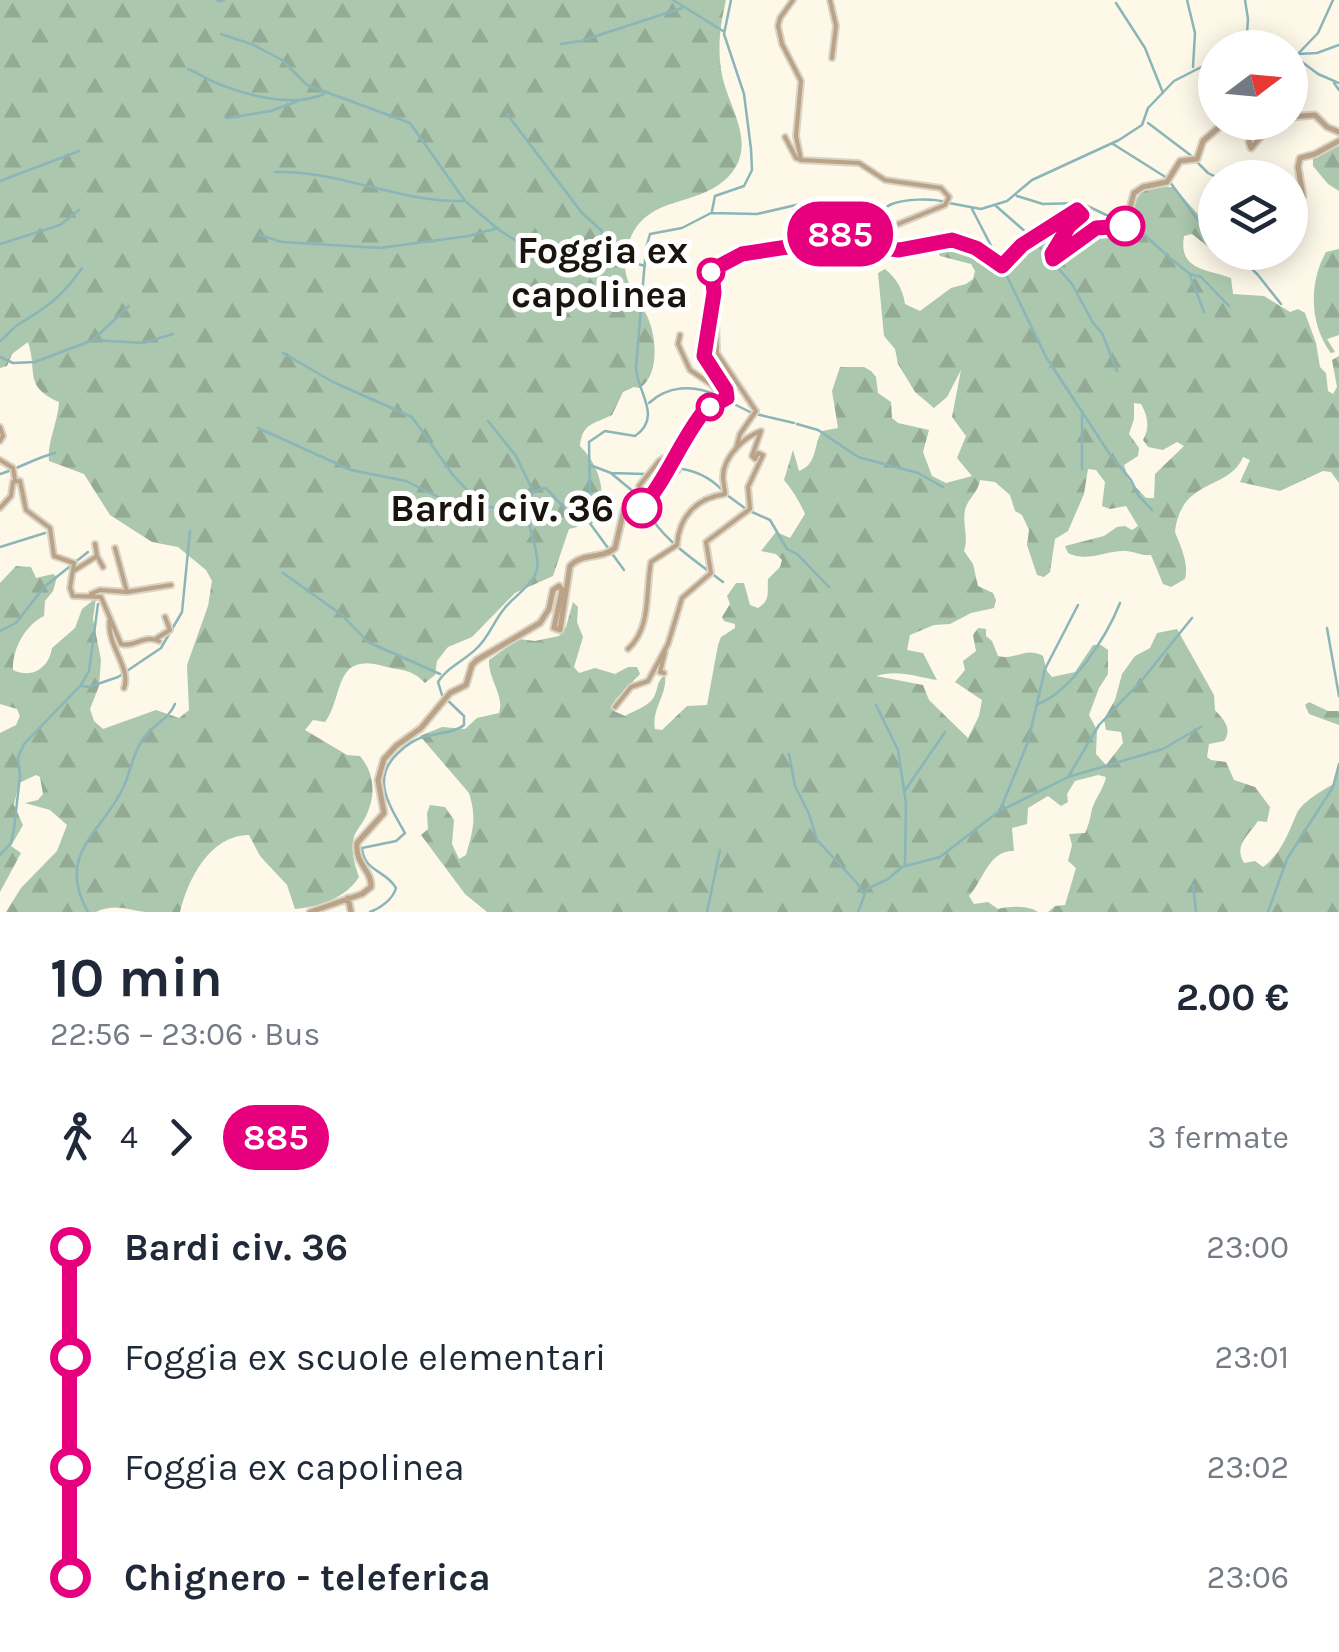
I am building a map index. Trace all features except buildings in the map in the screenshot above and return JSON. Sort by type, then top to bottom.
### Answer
[{"type":"street","points":[[793,0],[778,26],[782,44],[801,81],[796,136],[801,160]]},
{"type":"street","points":[[830,0],[836,26],[832,58]]},
{"type":"street","points":[[1308,115],[1314,115],[1326,127],[1339,132]]},
{"type":"street","points":[[796,136],[800,145]]},
{"type":"street","points":[[786,137],[796,158],[801,160],[858,163],[885,180],[940,188],[949,196],[945,205],[922,212],[899,226],[874,232],[841,229],[803,244]]},
{"type":"street","points":[[736,449],[740,434],[756,411],[717,354],[712,270],[719,265],[752,251],[842,234],[876,247],[899,250],[952,240],[976,248],[1002,266],[1022,245],[1080,209],[1082,215],[1069,226],[1052,254],[1056,259],[1088,232],[1125,226],[1134,193],[1167,182],[1177,164],[1197,159],[1204,140]]},
{"type":"street","points":[[1300,160],[1339,141]]},
{"type":"street","points":[[708,408],[724,401],[727,393],[704,356],[714,293]]},
{"type":"street","points":[[310,912],[349,901],[371,885],[357,860],[357,844],[384,813],[378,780],[384,759],[421,728],[443,700],[466,685],[477,660],[540,623],[549,609],[553,590],[559,586],[562,590],[554,628],[560,630],[570,566],[583,557],[612,551],[624,510],[629,506],[644,507],[670,471],[678,447],[709,402],[719,394],[688,366],[678,344],[680,335]]},
{"type":"street","points":[[0,426],[0,441]]},
{"type":"street","points":[[628,649],[643,628],[650,562],[677,545],[678,526],[686,514],[708,497],[725,494],[723,474],[728,458],[752,434],[761,431],[752,456],[763,456],[748,487],[750,508],[706,542],[711,573],[682,598],[660,668],[664,673]]},
{"type":"street","points":[[639,486],[662,458],[671,462]]},
{"type":"street","points":[[0,460],[13,468],[15,480],[11,496],[0,508]]},
{"type":"street","points":[[664,479],[678,470]]},
{"type":"street","points":[[15,480],[22,482],[26,510],[50,528],[54,556],[72,561],[72,594],[75,598],[101,597],[124,645],[146,638],[157,640],[170,630],[165,617]]},
{"type":"street","points":[[94,544],[103,567]]},
{"type":"street","points":[[115,548],[127,592]]},
{"type":"street","points":[[75,570],[97,556]]},
{"type":"street","points":[[88,597],[100,590],[127,592],[171,585]]},
{"type":"street","points":[[110,618],[111,641],[127,675],[124,688]]},
{"type":"street","points":[[615,706],[632,687],[648,681],[666,647]]},
{"type":"street","points":[[349,901],[351,912]]},
{"type":"green space","points":[[0,0],[726,0],[720,65],[739,126],[741,152],[729,176],[699,195],[652,213],[639,223],[630,240],[625,271],[651,327],[653,366],[640,388],[623,392],[612,415],[590,425],[581,438],[580,446],[593,463],[600,483],[598,513],[593,523],[569,529],[553,576],[515,593],[472,637],[448,647],[437,661],[435,675],[425,683],[406,671],[367,663],[356,665],[342,679],[325,722],[313,720],[305,730],[347,755],[360,756],[372,785],[369,808],[353,842],[359,877],[347,891],[322,904],[295,909],[287,885],[260,856],[249,835],[223,842],[203,861],[180,912],[115,908],[96,912],[6,912],[21,888],[57,851],[67,825],[50,810],[25,803],[38,800],[43,794],[40,777],[36,775],[19,783],[14,805],[23,825],[11,846],[21,853],[0,892],[0,733],[16,725],[20,716],[17,709],[0,704],[0,583],[16,566],[31,567],[36,578],[53,574],[57,577],[45,601],[44,616],[31,625],[17,646],[13,670],[20,672],[33,672],[43,666],[52,648],[75,628],[82,609],[96,598],[93,619],[101,660],[99,686],[90,709],[94,721],[103,729],[156,710],[179,718],[189,710],[187,665],[208,606],[212,581],[206,570],[178,547],[152,542],[110,515],[84,474],[49,461],[59,402],[36,384],[28,342],[12,354],[7,366],[0,368]]},
{"type":"green space","points":[[1339,143],[1339,191],[1313,166],[1313,158]]},
{"type":"green space","points":[[1174,187],[1198,215],[1198,239],[1192,234],[1184,236],[1183,247],[1198,270],[1231,278],[1233,294],[1264,296],[1290,312],[1298,309],[1305,313],[1320,367],[1326,373],[1328,391],[1333,394],[1337,387],[1332,360],[1339,356],[1339,483],[1331,472],[1323,471],[1280,491],[1240,482],[1250,460],[1243,457],[1227,475],[1195,493],[1179,514],[1175,532],[1186,573],[1185,579],[1171,587],[1163,584],[1151,555],[1118,551],[1083,557],[1068,553],[1065,546],[1104,536],[1117,527],[1132,530],[1138,526],[1126,506],[1102,506],[1105,482],[1096,470],[1088,469],[1084,494],[1068,531],[1055,539],[1050,572],[1044,577],[1037,575],[1027,545],[1029,530],[1022,515],[1015,511],[1010,495],[995,482],[980,480],[965,510],[964,551],[973,564],[978,586],[993,593],[994,608],[910,635],[907,650],[923,653],[937,680],[899,673],[876,676],[923,685],[929,700],[968,738],[982,700],[955,682],[965,670],[963,661],[976,651],[973,635],[978,628],[986,629],[998,656],[1031,652],[1043,656],[1052,677],[1075,672],[1093,645],[1101,645],[1108,650],[1108,674],[1089,715],[1097,730],[1096,754],[1106,765],[1123,743],[1121,732],[1106,730],[1104,719],[1115,700],[1122,674],[1135,656],[1150,648],[1157,633],[1177,629],[1214,695],[1215,710],[1227,728],[1224,741],[1209,744],[1207,757],[1226,762],[1234,780],[1255,787],[1270,807],[1267,822],[1258,821],[1244,840],[1240,851],[1244,863],[1255,861],[1263,867],[1270,861],[1300,809],[1335,783],[1339,764],[1339,912],[1048,912],[1065,905],[1076,868],[1068,861],[1072,845],[1069,834],[1085,833],[1106,777],[1098,775],[1075,781],[1067,794],[1068,802],[1061,806],[1048,796],[1028,808],[1027,824],[1012,828],[1014,851],[993,860],[969,896],[974,904],[988,902],[998,909],[1019,907],[1038,912],[487,912],[465,894],[421,835],[428,829],[430,805],[445,807],[454,820],[452,844],[459,859],[466,855],[473,824],[469,793],[420,736],[442,727],[465,729],[477,718],[499,713],[500,700],[489,660],[519,639],[535,641],[559,636],[566,627],[573,602],[578,607],[577,622],[583,637],[574,667],[579,673],[595,668],[615,674],[637,667],[640,674],[615,700],[614,711],[625,716],[648,703],[665,675],[655,729],[662,730],[687,706],[707,705],[718,645],[721,637],[735,628],[735,624],[722,617],[730,604],[727,596],[736,583],[744,583],[750,605],[758,608],[767,599],[768,579],[782,560],[776,554],[761,551],[776,532],[790,538],[805,514],[784,480],[793,450],[799,471],[812,459],[822,431],[838,428],[832,391],[840,367],[864,367],[871,371],[878,393],[891,402],[892,418],[929,430],[923,452],[932,476],[946,483],[972,476],[957,458],[966,436],[952,417],[961,370],[947,397],[934,408],[915,392],[898,364],[895,349],[884,336],[878,273],[885,269],[889,272],[901,289],[905,304],[920,311],[951,288],[973,279],[975,271],[971,264],[940,256],[933,245],[966,248],[995,264],[1008,266],[1026,248],[1066,222],[1049,252],[1052,263],[1060,261],[1083,238],[1130,226],[1140,194]],"holes":[[[1134,403],[1141,404],[1147,431],[1143,440],[1148,447],[1163,450],[1177,442],[1184,446],[1155,474],[1154,498],[1146,498],[1129,480],[1124,465],[1138,456],[1139,448],[1129,434]]]},
{"type":"green space","points":[[1339,249],[1339,335],[1327,339],[1335,352],[1331,353],[1315,316],[1314,289],[1326,252]]},
{"type":"green space","points":[[1309,702],[1328,711],[1339,711],[1339,725],[1309,714],[1305,705]]},
{"type":"waterway","points":[[218,1],[224,0]]},
{"type":"waterway","points":[[673,0],[723,31]]},
{"type":"waterway","points":[[712,211],[715,196],[744,186],[752,170],[744,94],[724,34],[731,0]]},
{"type":"waterway","points":[[1187,0],[1195,33],[1193,67]]},
{"type":"waterway","points":[[1245,0],[1247,30]]},
{"type":"waterway","points":[[1308,43],[1318,33],[1333,0]]},
{"type":"waterway","points":[[1116,3],[1145,48],[1163,93]]},
{"type":"waterway","points":[[561,44],[682,8]]},
{"type":"waterway","points":[[221,34],[282,60],[307,85],[410,123],[465,201],[499,230],[531,250],[645,266]]},
{"type":"waterway","points":[[1308,53],[1339,45]]},
{"type":"waterway","points":[[1308,66],[1339,83]]},
{"type":"waterway","points":[[188,69],[261,97],[300,100],[324,94]]},
{"type":"waterway","points":[[949,203],[981,209],[1007,201],[1032,180],[1119,140],[1142,125],[1148,108],[1174,81],[1198,69]]},
{"type":"waterway","points":[[1334,83],[1339,90]]},
{"type":"waterway","points":[[227,118],[271,111],[298,101]]},
{"type":"waterway","points":[[507,114],[582,213],[601,230],[614,259]]},
{"type":"waterway","points":[[1148,123],[1193,157]]},
{"type":"waterway","points":[[1113,144],[1167,178],[1198,220]]},
{"type":"waterway","points":[[0,181],[79,151]]},
{"type":"waterway","points":[[275,172],[323,176],[416,197],[463,201]]},
{"type":"waterway","points":[[1017,196],[1043,204],[1081,203],[1140,231],[1190,274],[1201,277],[1229,306]]},
{"type":"waterway","points":[[370,912],[386,903],[396,888],[367,862],[362,848],[396,841],[405,833],[385,793],[385,773],[398,753],[411,743],[464,725],[464,716],[442,695],[438,682],[478,647],[504,609],[535,575],[536,552],[528,500],[534,492],[546,488],[567,511],[587,508],[589,442],[605,431],[635,436],[647,421],[636,368],[650,234],[682,228],[711,213],[757,214],[809,202],[876,211],[904,201],[945,202]]},
{"type":"waterway","points":[[996,206],[1028,234],[1072,284],[1102,333],[1117,371]]},
{"type":"waterway","points":[[972,209],[999,261]]},
{"type":"waterway","points":[[0,244],[60,225],[79,210]]},
{"type":"waterway","points":[[259,235],[282,242],[380,248],[498,228]]},
{"type":"waterway","points":[[0,341],[54,300],[82,268]]},
{"type":"waterway","points":[[1003,268],[1046,357],[1152,510]]},
{"type":"waterway","points":[[1253,270],[1281,304]]},
{"type":"waterway","points":[[1190,275],[1204,312]]},
{"type":"waterway","points":[[94,339],[129,306]]},
{"type":"waterway","points":[[0,357],[13,363],[35,362],[93,340],[143,343],[173,334]]},
{"type":"waterway","points":[[283,353],[333,382],[412,417],[453,475],[482,506],[526,506]]},
{"type":"waterway","points":[[649,403],[681,388],[716,395]]},
{"type":"waterway","points":[[728,401],[752,413]]},
{"type":"waterway","points":[[1082,411],[1082,469]]},
{"type":"waterway","points":[[756,414],[794,423]]},
{"type":"waterway","points":[[488,421],[516,456],[533,491]]},
{"type":"waterway","points":[[797,424],[818,430],[858,457],[918,473],[943,487]]},
{"type":"waterway","points":[[258,428],[351,470],[406,481],[463,509],[478,505]]},
{"type":"waterway","points":[[0,474],[55,453]]},
{"type":"waterway","points":[[590,465],[611,473],[645,474]]},
{"type":"waterway","points":[[653,472],[668,466]]},
{"type":"waterway","points":[[673,468],[700,475],[723,491]]},
{"type":"waterway","points":[[612,474],[635,493]]},
{"type":"waterway","points":[[637,494],[642,502]]},
{"type":"waterway","points":[[727,495],[746,509]]},
{"type":"waterway","points":[[646,509],[670,540],[723,582]]},
{"type":"waterway","points":[[581,511],[624,570]]},
{"type":"waterway","points":[[752,512],[770,520],[787,549],[797,554],[829,587]]},
{"type":"waterway","points":[[82,686],[118,677],[161,648],[182,612],[190,531]]},
{"type":"waterway","points":[[0,547],[45,533]]},
{"type":"waterway","points":[[0,631],[16,623],[44,587],[88,552]]},
{"type":"waterway","points":[[283,573],[342,615],[368,642],[440,674]]},
{"type":"waterway","points":[[1038,704],[1063,687],[1087,661],[1120,603]]},
{"type":"waterway","points":[[0,855],[11,843],[14,828],[20,776],[18,757],[24,744],[81,685],[89,671],[98,604]]},
{"type":"waterway","points":[[1001,808],[1028,742],[1045,669],[1078,605]]},
{"type":"waterway","points":[[858,912],[867,889],[902,867],[940,857],[998,812],[1068,777],[1099,725],[1192,618]]},
{"type":"waterway","points":[[1327,628],[1339,696]]},
{"type":"waterway","points":[[88,912],[79,892],[79,859],[123,788],[139,745],[175,704]]},
{"type":"waterway","points":[[876,705],[898,750],[906,803],[905,866]]},
{"type":"waterway","points":[[1068,777],[1163,749],[1201,727]]},
{"type":"waterway","points":[[904,792],[945,732]]},
{"type":"waterway","points":[[789,754],[795,786],[817,840],[863,893]]},
{"type":"waterway","points":[[1268,912],[1287,859],[1333,787],[1339,764]]},
{"type":"waterway","points":[[707,912],[720,850]]},
{"type":"waterway","points":[[1193,885],[1196,912]]},
{"type":"bus line","name":"885","points":[[642,508],[670,471],[673,455],[701,414],[727,398],[704,356],[714,293],[712,270],[719,265],[752,251],[849,234],[876,247],[899,250],[952,240],[976,248],[1002,266],[1022,245],[1080,209],[1082,215],[1069,226],[1052,254],[1053,259],[1096,228],[1125,226]]},
{"type":"place","name":"Foggia ex capolinea","points":[[711,272]]},
{"type":"place","name":"Bardi civ. 36","points":[[642,508]]}]
